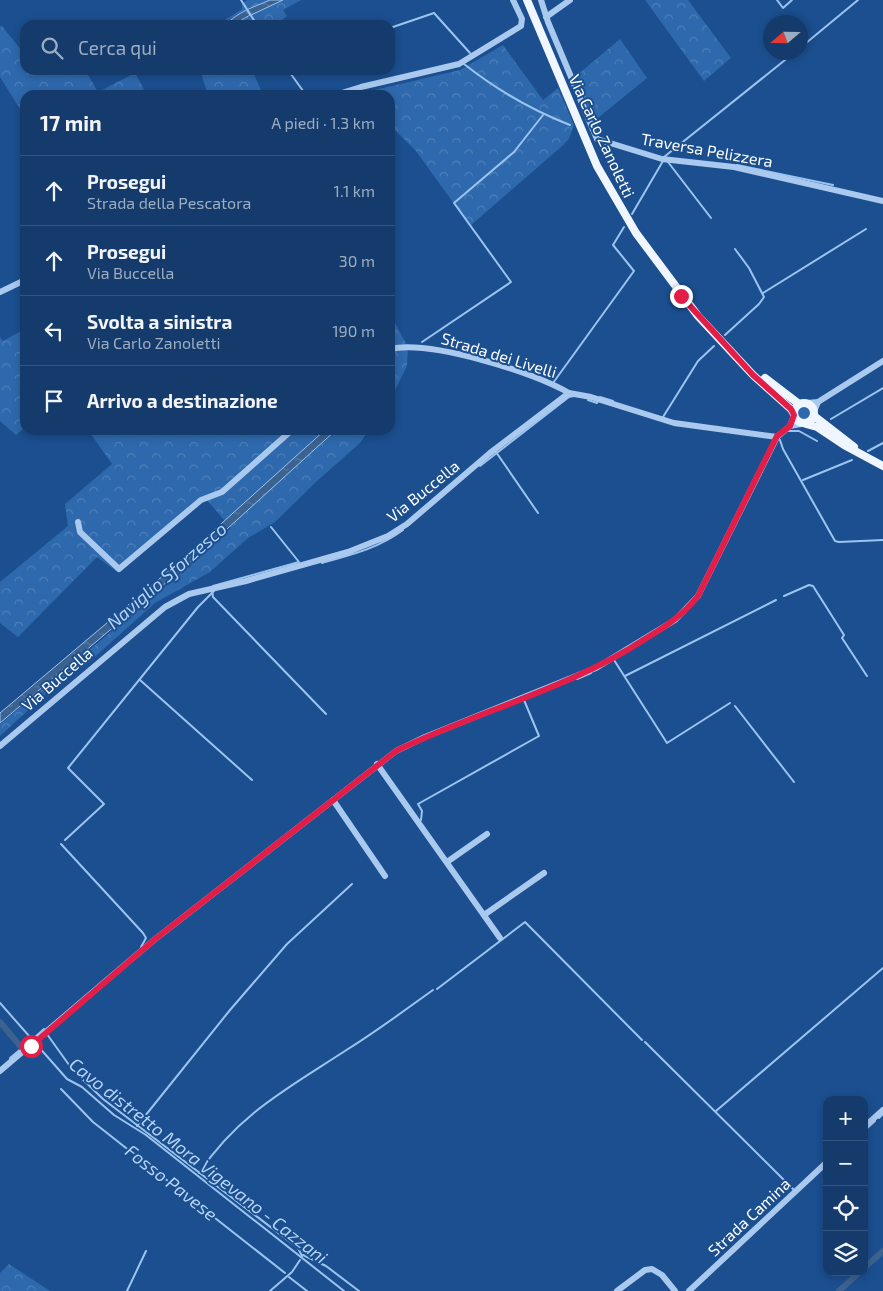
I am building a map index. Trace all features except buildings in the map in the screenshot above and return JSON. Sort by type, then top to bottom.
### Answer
[{"type":"main road","name":"Via Carlo Zanoletti","points":[[527,0],[597,166],[622,210],[681,296],[746,365],[753,375],[791,409],[794,414]]},
{"type":"main road","name":"Via Carlo Zanoletti","points":[[746,365],[803,404]]},
{"type":"main road","points":[[859,452],[803,404],[794,414],[796,420],[817,427],[844,445],[883,466]]},
{"type":"main road","points":[[804,424],[811,421],[814,414]]},
{"type":"street","points":[[354,90],[462,62],[520,26],[520,14],[513,0]]},
{"type":"street","points":[[541,0],[546,17],[565,1]]},
{"type":"street","name":"Traversa Pelizzera","points":[[546,17],[597,140],[662,159],[734,167],[883,201]]},
{"type":"street","points":[[0,292],[20,282]]},
{"type":"street","name":"Strada dei Livelli","points":[[395,348],[449,351],[526,375],[557,386],[570,393]]},
{"type":"street","points":[[803,404],[818,402],[883,360]]},
{"type":"street","points":[[570,393],[599,399],[674,423],[777,436]]},
{"type":"street","name":"Via Buccella","points":[[0,746],[165,606],[189,594],[348,552],[388,536],[407,524],[490,453],[570,393]]},
{"type":"street","points":[[814,414],[818,402]]},
{"type":"street","points":[[790,426],[794,414]]},
{"type":"street","points":[[0,1071],[46,1034],[154,940],[396,751],[425,737],[596,668],[675,620],[698,596],[777,436],[790,426],[804,424]]},
{"type":"street","points":[[78,522],[80,532],[119,568],[201,500],[222,492],[286,435]]},
{"type":"street","points":[[378,764],[500,938]]},
{"type":"street","points":[[333,800],[385,876]]},
{"type":"street","points":[[447,862],[487,834]]},
{"type":"street","points":[[484,915],[544,873]]},
{"type":"street","points":[[868,1123],[883,1110]]},
{"type":"street","name":"Strada Camina","points":[[689,1291],[823,1166]]},
{"type":"street","points":[[617,1291],[645,1270],[652,1268],[675,1291]]},
{"type":"green space","points":[[248,0],[301,0],[283,10],[287,16],[282,20],[225,20],[242,9],[242,3]]},
{"type":"green space","points":[[645,0],[688,0],[731,58],[704,81]]},
{"type":"green space","points":[[0,26],[2,26],[20,49],[20,75],[88,75],[97,90],[20,90],[20,109],[0,77]]},
{"type":"green space","points":[[620,39],[647,78],[593,122],[576,76]]},
{"type":"green space","points":[[503,45],[543,100],[558,88],[574,125],[569,139],[561,147],[470,226],[416,151],[395,130],[395,90],[374,90],[460,70]]},
{"type":"green space","points":[[131,75],[136,75],[144,90],[102,90]]},
{"type":"green space","points":[[202,75],[254,75],[261,90],[206,90]]},
{"type":"green space","points":[[395,323],[408,347],[407,366],[395,390]]},
{"type":"green space","points":[[20,332],[20,431],[16,435],[0,421],[0,337],[3,341]]},
{"type":"green space","points":[[801,406],[807,406],[811,413],[807,420],[801,420],[797,416],[797,410]]},
{"type":"green space","points":[[92,435],[366,435],[360,443],[275,522],[248,538],[210,572],[155,603],[89,662],[48,692],[0,736],[0,724],[159,592],[231,528],[205,498],[116,571],[97,557],[18,637],[0,623],[0,582],[68,526],[65,504],[112,464]]},
{"type":"green space","points":[[9,1264],[50,1291],[0,1291],[0,1273]]},
{"type":"water","points":[[270,0],[283,0],[251,15],[247,11],[250,15],[242,20],[230,20],[252,8]]},
{"type":"water","points":[[319,435],[330,435],[194,559],[0,723],[0,713],[171,569]]},
{"type":"waterway","name":"Naviglio Sforzesco","points":[[241,0],[254,20]]},
{"type":"waterway","name":"Cavo distretto Mora Vigevano - Cazzani","points":[[777,0],[783,8],[792,0]]},
{"type":"waterway","points":[[808,41],[858,0]]},
{"type":"waterway","points":[[395,26],[434,13],[470,53]]},
{"type":"waterway","points":[[664,157],[785,60]]},
{"type":"waterway","points":[[464,64],[515,99],[570,125]]},
{"type":"waterway","points":[[292,75],[302,90]]},
{"type":"waterway","points":[[422,342],[511,282],[454,203],[514,152],[543,115]]},
{"type":"waterway","points":[[632,214],[663,161]]},
{"type":"waterway","points":[[668,162],[711,218]]},
{"type":"waterway","points":[[737,165],[833,185]]},
{"type":"waterway","points":[[553,383],[634,271],[613,245],[624,227]]},
{"type":"waterway","points":[[763,293],[866,229]]},
{"type":"waterway","points":[[725,335],[759,304],[764,297],[749,268],[735,249]]},
{"type":"waterway","points":[[663,417],[698,361],[714,346]]},
{"type":"waterway","points":[[831,419],[883,388]]},
{"type":"waterway","points":[[480,466],[569,397],[574,396]]},
{"type":"waterway","points":[[588,400],[597,403],[600,397],[613,401]]},
{"type":"waterway","points":[[788,431],[799,431],[817,441]]},
{"type":"waterway","points":[[780,440],[783,449],[835,541],[883,540]]},
{"type":"waterway","name":"Cavo distretto Mora Vigevano - Cazzani","points":[[868,451],[883,443]]},
{"type":"waterway","points":[[496,452],[538,513]]},
{"type":"waterway","name":"Cavo distretto Mora Vigevano - Cazzani","points":[[803,480],[852,460]]},
{"type":"waterway","points":[[213,586],[299,562],[271,527]]},
{"type":"waterway","points":[[322,563],[354,554],[384,542],[403,530]]},
{"type":"waterway","points":[[784,596],[809,585],[813,586],[844,635],[842,638],[867,676]]},
{"type":"waterway","points":[[212,591],[213,597],[326,714]]},
{"type":"waterway","points":[[65,840],[104,804],[68,768],[198,607],[214,591]]},
{"type":"waterway","points":[[625,676],[776,600]]},
{"type":"waterway","points":[[614,660],[667,743],[730,703]]},
{"type":"waterway","points":[[577,679],[591,673]]},
{"type":"waterway","points":[[140,680],[252,780]]},
{"type":"waterway","points":[[421,820],[422,811],[418,804],[539,736],[524,700]]},
{"type":"waterway","points":[[735,706],[794,782]]},
{"type":"waterway","points":[[61,844],[143,933],[146,938],[141,947]]},
{"type":"waterway","points":[[137,1126],[230,1010],[287,944],[352,884]]},
{"type":"waterway","points":[[437,989],[525,922],[642,1040]]},
{"type":"waterway","points":[[716,1111],[883,968]]},
{"type":"waterway","points":[[199,1173],[215,1152],[248,1117],[286,1089],[370,1035],[433,990]]},
{"type":"waterway","name":"Cavo distretto Mora Vigevano - Cazzani","points":[[0,1003],[67,1079],[82,1087],[114,1115],[146,1135],[344,1291]]},
{"type":"waterway","name":"Fosso Pavese","points":[[0,1022],[21,1047]]},
{"type":"waterway","points":[[26,1045],[44,1029]]},
{"type":"waterway","name":"Cavo distretto Mora Vigevano - Cazzani","points":[[44,1030],[72,1069],[103,1099],[298,1248],[302,1256]]},
{"type":"waterway","points":[[645,1042],[794,1190]]},
{"type":"waterway","points":[[10,1058],[22,1048]]},
{"type":"waterway","name":"Fosso Pavese","points":[[61,1089],[93,1122],[285,1273]]},
{"type":"waterway","points":[[879,1118],[883,1114]]},
{"type":"waterway","points":[[868,1127],[875,1121]]},
{"type":"waterway","points":[[127,1291],[146,1251]]},
{"type":"waterway","points":[[868,1264],[883,1251]]},
{"type":"waterway","points":[[303,1255],[326,1266],[359,1291]]},
{"type":"waterway","name":"Fosso Pavese","points":[[270,1291],[292,1272],[300,1260]]},
{"type":"waterway","points":[[839,1291],[856,1276]]},
{"type":"waterway","name":"Fosso Pavese","points":[[289,1277],[307,1291]]},
{"type":"route","points":[[31,1046],[154,940],[396,751],[425,737],[596,668],[675,620],[688,608],[698,596],[777,436],[790,426],[794,415],[791,409],[753,375],[746,365],[681,296]]}]
